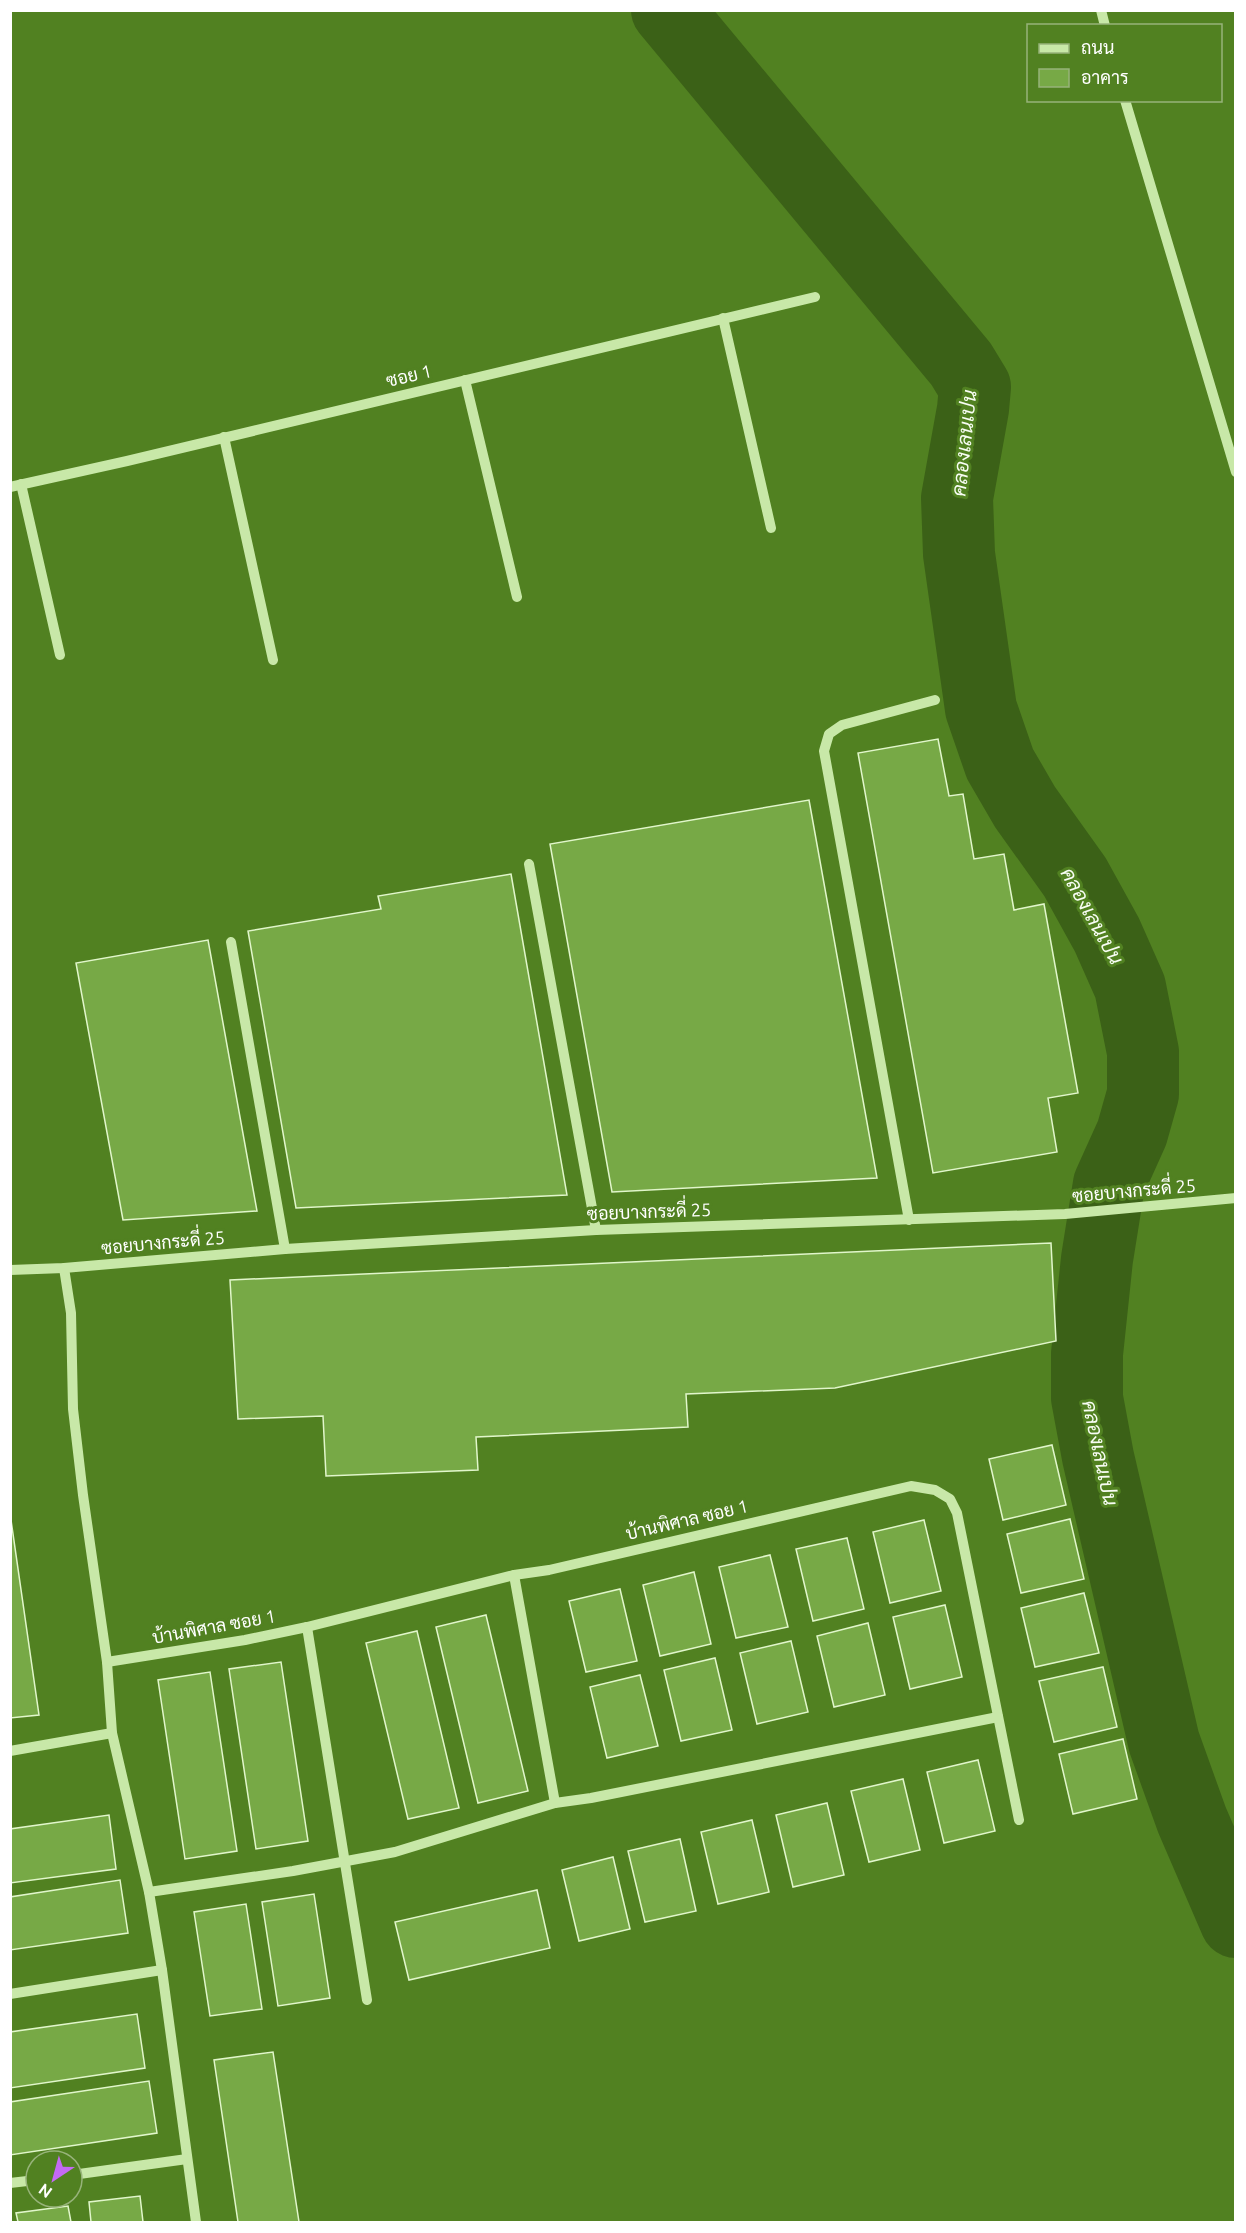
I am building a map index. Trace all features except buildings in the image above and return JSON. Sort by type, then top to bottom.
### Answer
[{"type":"street","points":[[1126,102],[1236,472]]},
{"type":"street","name":"ซอย 1","points":[[16,485],[815,297]]},
{"type":"street","points":[[723,318],[771,528]]},
{"type":"street","points":[[465,380],[517,597]]},
{"type":"street","points":[[224,437],[273,660]]},
{"type":"street","points":[[16,485],[60,655]]},
{"type":"street","points":[[909,1220],[824,750],[829,734],[842,725],[935,700]]},
{"type":"street","points":[[529,864],[596,1230]]},
{"type":"street","points":[[231,942],[285,1249]]},
{"type":"street","name":"ซอยบางกระดี่ 25","points":[[10,1270],[64,1268],[285,1249],[596,1230],[1065,1214],[1236,1198]]},
{"type":"street","points":[[64,1268],[71,1313],[73,1409],[107,1662],[112,1733],[149,1892],[162,1970],[196,2223]]},
{"type":"street","name":"บ้านพิศาล ซอย 1","points":[[107,1662],[245,1640],[307,1627],[514,1575],[549,1570],[911,1486],[934,1490],[950,1499],[957,1513],[1019,1820]]},
{"type":"street","points":[[514,1575],[555,1803]]},
{"type":"street","points":[[307,1627],[367,2000]]},
{"type":"street","points":[[149,1892],[395,1852],[555,1803],[591,1798],[998,1717]]},
{"type":"street","points":[[10,1751],[112,1733]]},
{"type":"street","points":[[10,1994],[162,1970]]},
{"type":"street","points":[[84,2173],[187,2159]]},
{"type":"waterway","name":"คลองเลนเปน","points":[[667,10],[961,364],[975,387],[957,498],[959,554],[981,709],[1000,764],[1025,807],[1075,877],[1107,935],[1130,987],[1143,1052],[1143,1094],[1132,1133],[1109,1184],[1097,1259],[1087,1354],[1087,1398],[1098,1457],[1164,1742],[1192,1820],[1236,1922]]}]
